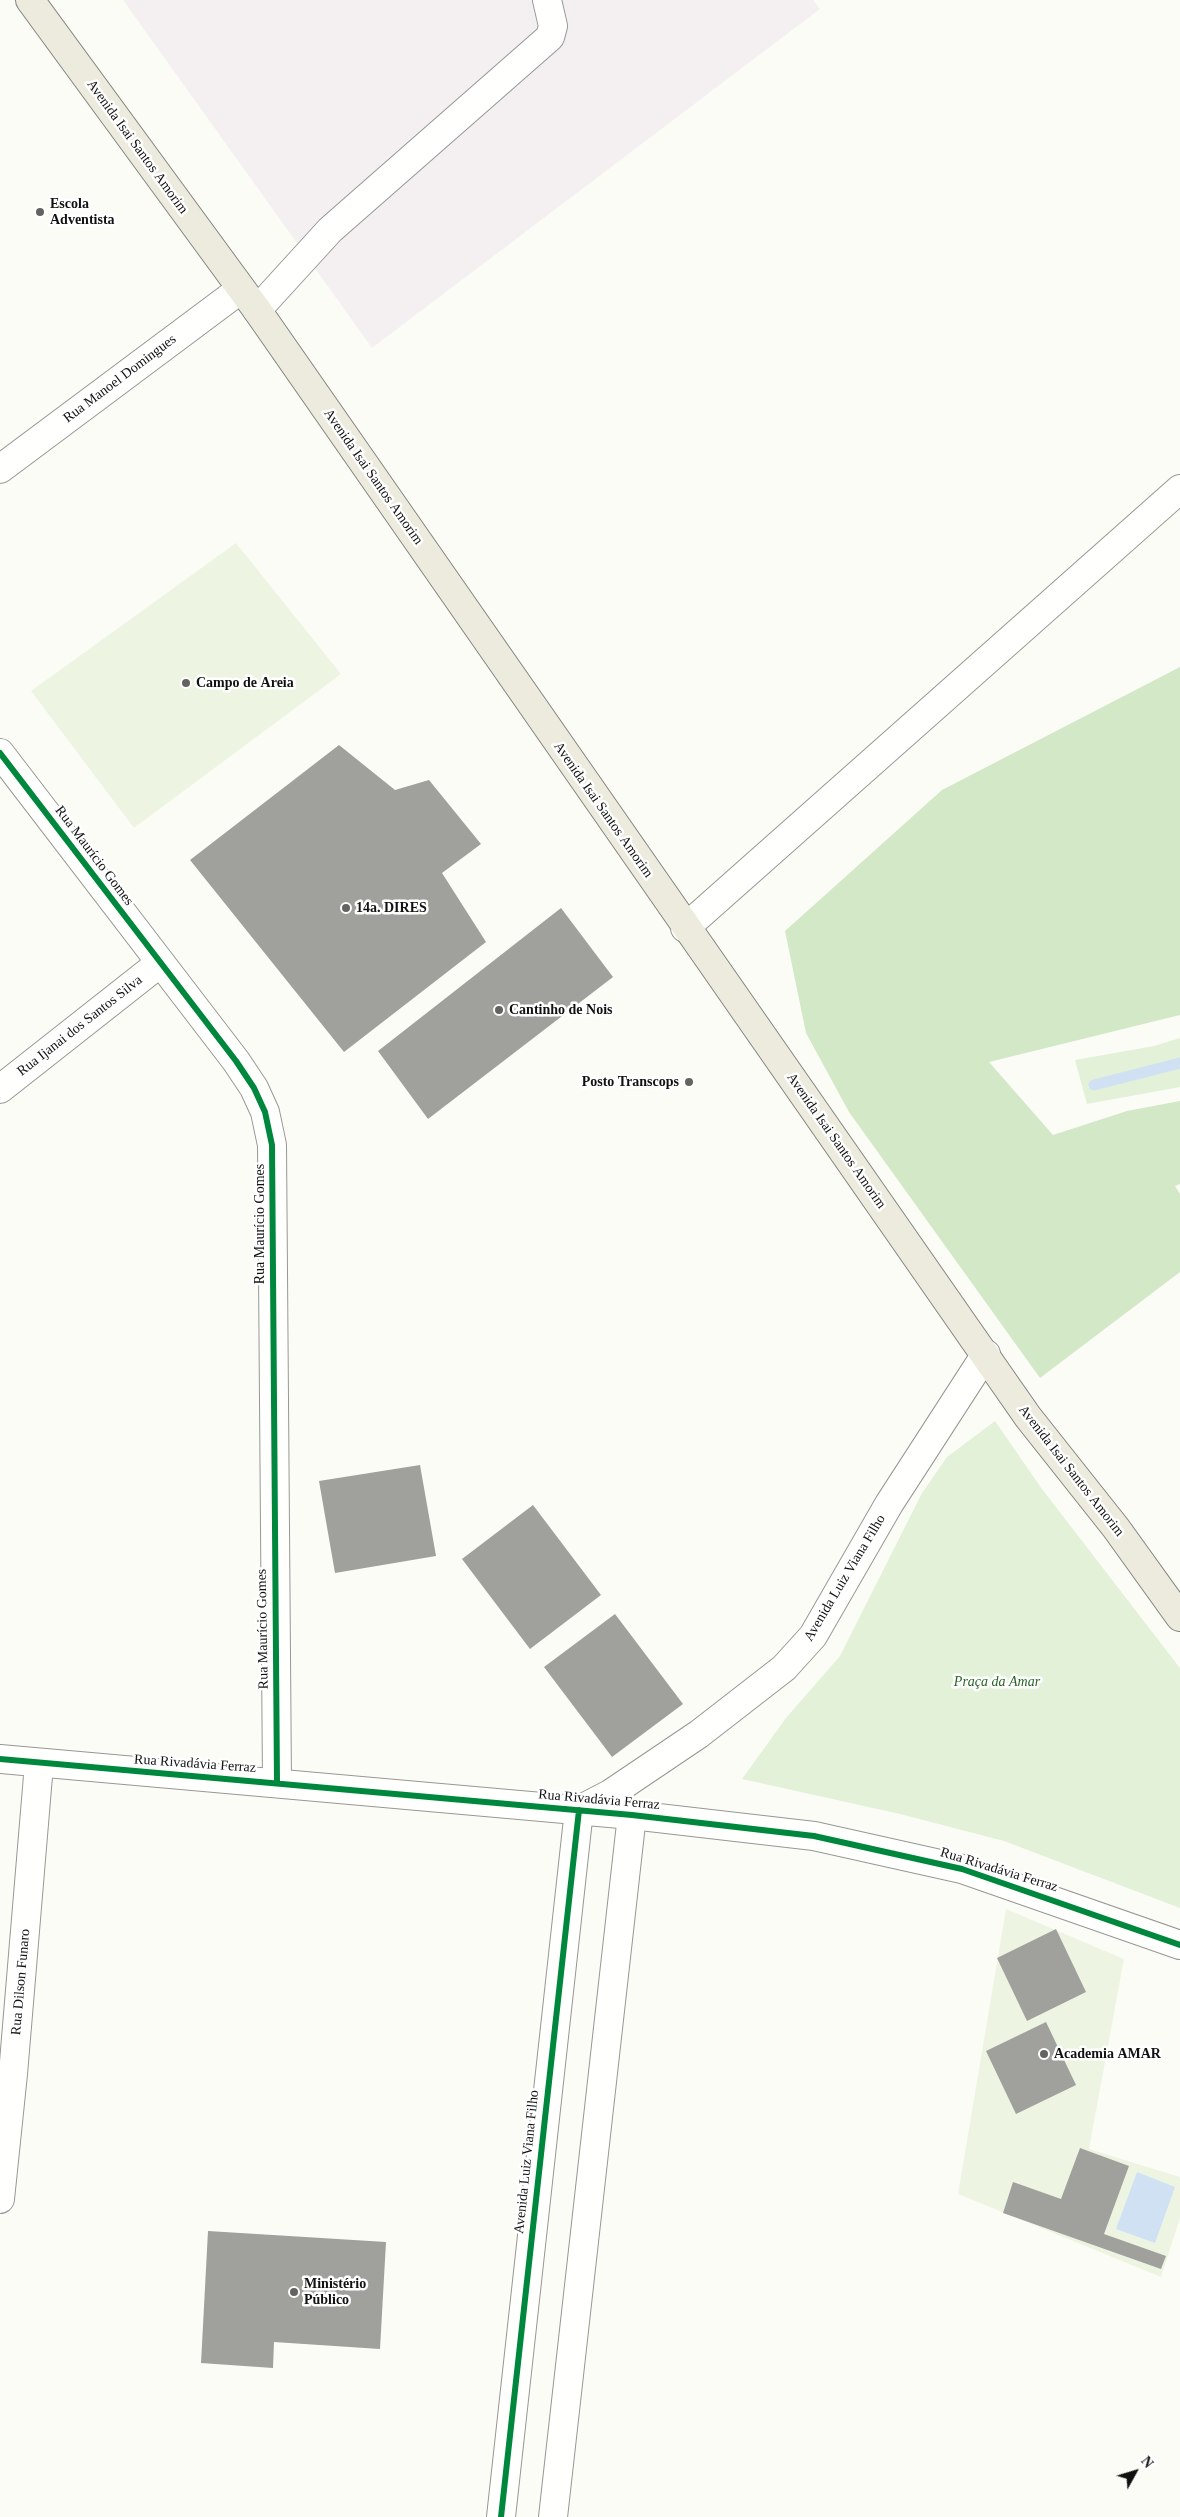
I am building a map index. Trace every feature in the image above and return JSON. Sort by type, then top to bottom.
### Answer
[{"type":"main road","name":"Avenida Isai Santos Amorim","points":[[30,0],[249,300],[685,928],[986,1354],[1028,1417],[1116,1528],[1180,1617]]},
{"type":"street","name":"Rua Manoel Domingues","points":[[0,469],[249,300],[550,37],[554,26],[547,0]]},
{"type":"street","points":[[685,928],[1179,487]]},
{"type":"street","name":"Rua Maurício Gomes","points":[[0,753],[236,1061],[254,1088],[265,1112],[272,1145],[277,1783]]},
{"type":"street","name":"Rua Ijanai dos Santos Silva","points":[[0,1089],[160,962]]},
{"type":"street","name":"Avenida Luiz Viana Filho","points":[[501,2517],[579,1810],[610,1794],[699,1734],[784,1668],[813,1636],[889,1504],[986,1354]]},
{"type":"street","name":"Rua Rivadávia Ferraz","points":[[0,1759],[39,1764],[277,1783],[398,1796],[632,1815],[814,1836],[962,1869],[1180,1945]]},
{"type":"street","name":"Rua Dilson Funaro","points":[[0,2200],[13,2074],[39,1764]]},
{"type":"street","points":[[553,2517],[632,1815],[610,1794]]},
{"type":"shaded area","points":[[123,0],[813,0],[820,9],[372,348]]},
{"type":"green space","name":"Campo de Areia","points":[[236,543],[341,674],[134,828],[31,691]]},
{"type":"green space","points":[[1180,667],[1180,1015],[989,1062],[1053,1135],[1127,1111],[1180,1101],[1180,1184],[1175,1186],[1180,1194],[1180,1272],[1040,1378],[849,1112],[806,1033],[785,931],[942,790]]},
{"type":"green space","points":[[1180,1038],[1180,1087],[1087,1104],[1075,1060],[1154,1046]]},
{"type":"green space","name":"Praça da Amar","points":[[995,1421],[1042,1489],[1180,1668],[1180,1908],[1004,1841],[900,1814],[742,1779],[786,1718],[840,1656],[922,1493],[947,1457]]},
{"type":"green space","name":"Academia AMAR","points":[[1006,1909],[1124,1959],[1089,2149],[1180,2177],[1180,2218],[1161,2277],[958,2194]]},
{"type":"water","points":[[1137,2172],[1175,2187],[1155,2243],[1116,2229]]},
{"type":"building","name":"14a. DIRES","points":[[339,745],[395,790],[429,780],[481,844],[442,873],[486,942],[344,1052],[190,860]]},
{"type":"building","name":"Cantinho de Nois","points":[[561,908],[613,977],[428,1119],[378,1051]]},
{"type":"building","points":[[420,1465],[436,1556],[335,1573],[319,1481]]},
{"type":"building","points":[[533,1505],[601,1595],[530,1649],[462,1559]]},
{"type":"building","points":[[615,1614],[683,1704],[612,1757],[544,1667]]},
{"type":"building","points":[[1056,1929],[1086,1992],[1027,2021],[997,1958]]},
{"type":"building","points":[[1046,2022],[1076,2085],[1016,2114],[986,2051]]},
{"type":"building","points":[[1080,2148],[1129,2166],[1104,2234],[1166,2256],[1161,2269],[1003,2213],[1013,2182],[1061,2199]]},
{"type":"building","name":"Ministério Público","points":[[208,2231],[386,2242],[380,2349],[274,2342],[273,2368],[201,2363]]},
{"type":"waterway","points":[[1094,1085],[1180,1063]]},
{"type":"cycle path","points":[[0,753],[236,1061],[254,1088],[265,1112],[272,1145],[277,1783]]},
{"type":"cycle path","points":[[0,1759],[632,1815],[814,1836],[962,1869],[1180,1945]]},
{"type":"cycle path","points":[[501,2517],[579,1810]]},
{"type":"place","name":"Escola Adventista","points":[[40,212]]},
{"type":"place","name":"Campo de Areia","points":[[186,683]]},
{"type":"place","name":"14a. DIRES","points":[[346,908]]},
{"type":"place","name":"Cantinho de Nois","points":[[499,1010]]},
{"type":"place","name":"Posto Transcops","points":[[689,1082]]},
{"type":"place","name":"Academia AMAR","points":[[1044,2054]]},
{"type":"place","name":"Ministério Público","points":[[294,2292]]}]
